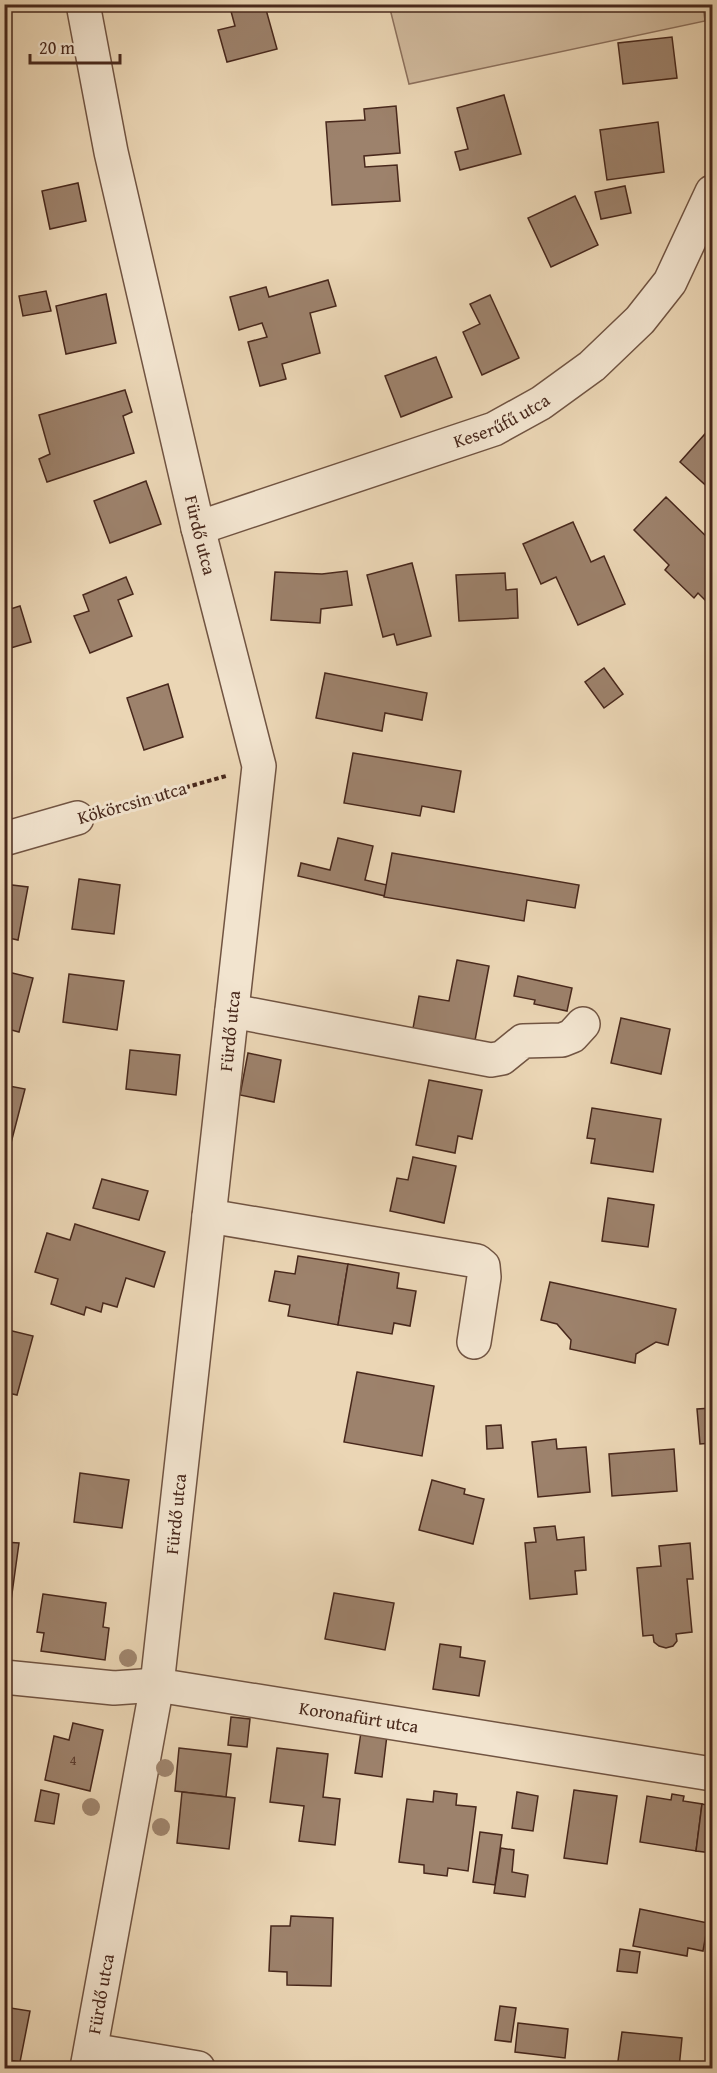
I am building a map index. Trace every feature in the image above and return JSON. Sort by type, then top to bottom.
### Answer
[{"type":"street","name":"Fürdő utca","points":[[83,4],[111,152],[198,528],[259,766],[157,1685],[89,2059]]},
{"type":"street","name":"Keserűfű utca","points":[[198,528],[494,429],[541,403],[592,366],[640,320],[670,282],[712,192]]},
{"type":"street","name":"Kökörcsin utca","points":[[4,839],[77,818]]},
{"type":"street","points":[[232,1011],[491,1060],[502,1058],[523,1041],[562,1040],[572,1036],[583,1024]]},
{"type":"street","points":[[209,1216],[477,1261],[483,1266],[484,1277],[474,1342]]},
{"type":"street","name":"Koronafürt utca","points":[[4,1677],[114,1688],[157,1685],[712,1774]]},
{"type":"street","points":[[89,2059],[198,2068]]},
{"type":"path","name":"Kökörcsin utca","points":[[77,818],[259,766]]},
{"type":"shaded area","points":[[389,5],[703,5],[705,21],[409,84]]},
{"type":"building","points":[[229,4],[271,4],[265,6],[277,49],[227,62],[218,30],[235,26]]},
{"type":"building","points":[[672,37],[677,78],[623,84],[618,43]]},
{"type":"building","points":[[504,95],[521,154],[460,170],[455,152],[468,149],[457,108]]},
{"type":"building","points":[[396,106],[400,153],[364,156],[365,167],[397,165],[400,201],[332,205],[326,122],[365,120],[364,109]]},
{"type":"building","points":[[658,122],[664,172],[607,180],[600,130]]},
{"type":"building","points":[[78,183],[86,221],[50,229],[42,191]]},
{"type":"building","points":[[625,186],[631,213],[601,219],[595,192]]},
{"type":"building","points":[[575,196],[598,245],[551,267],[528,218]]},
{"type":"building","points":[[328,280],[336,306],[310,313],[320,353],[282,364],[286,379],[260,386],[248,342],[267,337],[262,323],[239,330],[230,297],[266,287],[269,297]]},
{"type":"building","points":[[46,291],[51,311],[23,316],[19,296]]},
{"type":"building","points":[[106,294],[116,343],[66,354],[56,306]]},
{"type":"building","points":[[490,295],[519,358],[482,375],[463,332],[480,324],[470,304]]},
{"type":"building","points":[[436,357],[452,397],[401,417],[385,376]]},
{"type":"building","points":[[125,390],[132,412],[123,416],[134,453],[47,482],[39,459],[50,454],[39,415]]},
{"type":"building","points":[[712,426],[712,491],[680,462]]},
{"type":"building","points":[[146,481],[161,524],[110,543],[94,501]]},
{"type":"building","points":[[666,497],[712,542],[712,593],[705,600],[698,593],[694,598],[665,570],[669,565],[634,530]]},
{"type":"building","points":[[573,522],[591,562],[604,556],[625,604],[578,625],[556,577],[541,584],[523,544]]},
{"type":"building","points":[[412,563],[431,636],[397,645],[394,634],[383,637],[367,575]]},
{"type":"building","points":[[347,571],[352,605],[321,609],[320,623],[271,620],[275,572],[322,574]]},
{"type":"building","points":[[505,573],[506,590],[517,589],[518,618],[459,621],[456,575]]},
{"type":"building","points":[[126,577],[133,594],[118,600],[132,636],[90,653],[74,616],[89,611],[83,595]]},
{"type":"building","points":[[20,606],[31,642],[4,650],[4,611]]},
{"type":"building","points":[[604,668],[623,694],[604,708],[585,682]]},
{"type":"building","points":[[325,673],[427,693],[422,720],[385,713],[382,731],[316,718]]},
{"type":"building","points":[[168,684],[183,737],[144,750],[127,698]]},
{"type":"building","points":[[353,753],[461,771],[454,812],[422,806],[420,816],[344,803]]},
{"type":"building","points":[[338,838],[373,846],[365,880],[387,885],[385,896],[298,876],[301,863],[330,870]]},
{"type":"building","points":[[392,853],[579,885],[575,908],[527,900],[524,921],[384,897]]},
{"type":"building","points":[[79,879],[120,885],[114,934],[72,929]]},
{"type":"building","points":[[4,884],[28,887],[18,940],[4,937]]},
{"type":"building","points":[[457,960],[489,966],[473,1051],[411,1039],[419,996],[449,1001]]},
{"type":"building","points":[[4,971],[33,978],[19,1032],[4,1028]]},
{"type":"building","points":[[69,974],[124,981],[117,1030],[63,1022]]},
{"type":"building","points":[[518,976],[572,988],[567,1011],[534,1004],[535,1000],[514,996]]},
{"type":"building","points":[[621,1018],[670,1029],[661,1074],[611,1063]]},
{"type":"building","points":[[130,1050],[180,1055],[176,1095],[126,1089]]},
{"type":"building","points":[[248,1053],[281,1060],[274,1102],[240,1095]]},
{"type":"building","points":[[429,1080],[482,1090],[472,1139],[458,1136],[455,1153],[416,1145]]},
{"type":"building","points":[[4,1085],[25,1089],[11,1143],[4,1141]]},
{"type":"building","points":[[592,1108],[661,1119],[653,1172],[591,1163],[595,1139],[587,1138]]},
{"type":"building","points":[[413,1157],[456,1166],[444,1223],[390,1211],[397,1178],[408,1180]]},
{"type":"building","points":[[102,1179],[148,1191],[139,1220],[93,1208]]},
{"type":"building","points":[[608,1198],[654,1205],[648,1247],[602,1241]]},
{"type":"building","points":[[75,1224],[165,1252],[154,1287],[126,1278],[117,1307],[103,1303],[101,1312],[86,1307],[84,1315],[51,1304],[58,1279],[35,1272],[47,1233],[70,1240]]},
{"type":"building","points":[[298,1256],[348,1264],[338,1325],[288,1316],[290,1305],[269,1301],[275,1271],[295,1274]]},
{"type":"building","points":[[348,1264],[399,1273],[397,1288],[416,1291],[410,1326],[394,1323],[392,1334],[338,1325]]},
{"type":"building","points":[[550,1282],[676,1309],[668,1345],[656,1342],[636,1354],[635,1363],[570,1349],[571,1340],[557,1324],[541,1320]]},
{"type":"building","points":[[4,1329],[33,1336],[17,1395],[4,1392]]},
{"type":"building","points":[[357,1372],[434,1386],[422,1456],[344,1442]]},
{"type":"building","points":[[712,1408],[712,1443],[700,1444],[697,1409]]},
{"type":"building","points":[[501,1425],[503,1448],[487,1449],[486,1426]]},
{"type":"building","points":[[556,1439],[557,1449],[586,1447],[590,1492],[538,1497],[532,1442]]},
{"type":"building","points":[[674,1449],[677,1491],[612,1496],[609,1454]]},
{"type":"building","points":[[80,1473],[129,1480],[122,1528],[74,1522]]},
{"type":"building","points":[[432,1480],[465,1489],[464,1494],[484,1499],[473,1544],[419,1530]]},
{"type":"building","points":[[555,1526],[557,1540],[584,1537],[586,1570],[575,1571],[577,1594],[530,1599],[525,1543],[536,1542],[534,1528]]},
{"type":"building","points":[[4,1542],[19,1543],[10,1608],[4,1608]]},
{"type":"building","points":[[690,1543],[693,1579],[687,1579],[692,1632],[676,1634],[677,1641],[673,1646],[666,1648],[654,1642],[653,1635],[643,1636],[637,1568],[661,1566],[659,1546]]},
{"type":"building","points":[[334,1593],[394,1603],[385,1650],[325,1639]]},
{"type":"building","points":[[43,1594],[106,1603],[103,1627],[109,1628],[105,1660],[41,1651],[44,1633],[37,1632]]},
{"type":"building","points":[[440,1644],[461,1647],[460,1657],[485,1661],[479,1696],[433,1689]]},
{"type":"building","points":[[231,1717],[250,1719],[247,1747],[228,1745]]},
{"type":"building","points":[[73,1723],[103,1730],[90,1791],[45,1780],[54,1736],[69,1740]]},
{"type":"building","points":[[361,1732],[387,1735],[382,1777],[355,1773]]},
{"type":"building","points":[[179,1748],[231,1754],[226,1797],[175,1791]]},
{"type":"building","points":[[277,1748],[328,1754],[323,1797],[340,1799],[335,1845],[299,1841],[304,1806],[270,1802]]},
{"type":"building","points":[[41,1790],[59,1794],[54,1824],[35,1821]]},
{"type":"building","points":[[574,1790],[617,1796],[607,1864],[564,1858]]},
{"type":"building","points":[[434,1791],[457,1794],[456,1805],[476,1807],[468,1871],[448,1868],[447,1876],[424,1873],[424,1865],[399,1862],[407,1799],[433,1802]]},
{"type":"building","points":[[182,1792],[235,1798],[229,1849],[177,1843]]},
{"type":"building","points":[[517,1792],[538,1796],[533,1831],[512,1828]]},
{"type":"building","points":[[672,1794],[684,1796],[683,1801],[702,1804],[696,1851],[640,1842],[647,1796],[671,1800]]},
{"type":"building","points":[[702,1804],[712,1806],[712,1853],[696,1851]]},
{"type":"building","points":[[480,1832],[502,1835],[495,1885],[473,1882]]},
{"type":"building","points":[[501,1848],[514,1850],[512,1872],[528,1875],[525,1897],[494,1893]]},
{"type":"building","points":[[640,1909],[708,1923],[703,1951],[688,1948],[687,1956],[633,1946]]},
{"type":"building","points":[[291,1916],[333,1918],[331,1986],[287,1985],[287,1972],[269,1971],[271,1926],[290,1926]]},
{"type":"building","points":[[620,1949],[640,1952],[637,1973],[617,1971]]},
{"type":"building","points":[[500,2006],[516,2008],[511,2042],[495,2040]]},
{"type":"building","points":[[4,2007],[30,2011],[20,2062],[4,2059]]},
{"type":"building","points":[[518,2023],[568,2029],[565,2058],[515,2052]]},
{"type":"building","points":[[622,2032],[682,2038],[679,2068],[617,2068]]}]
